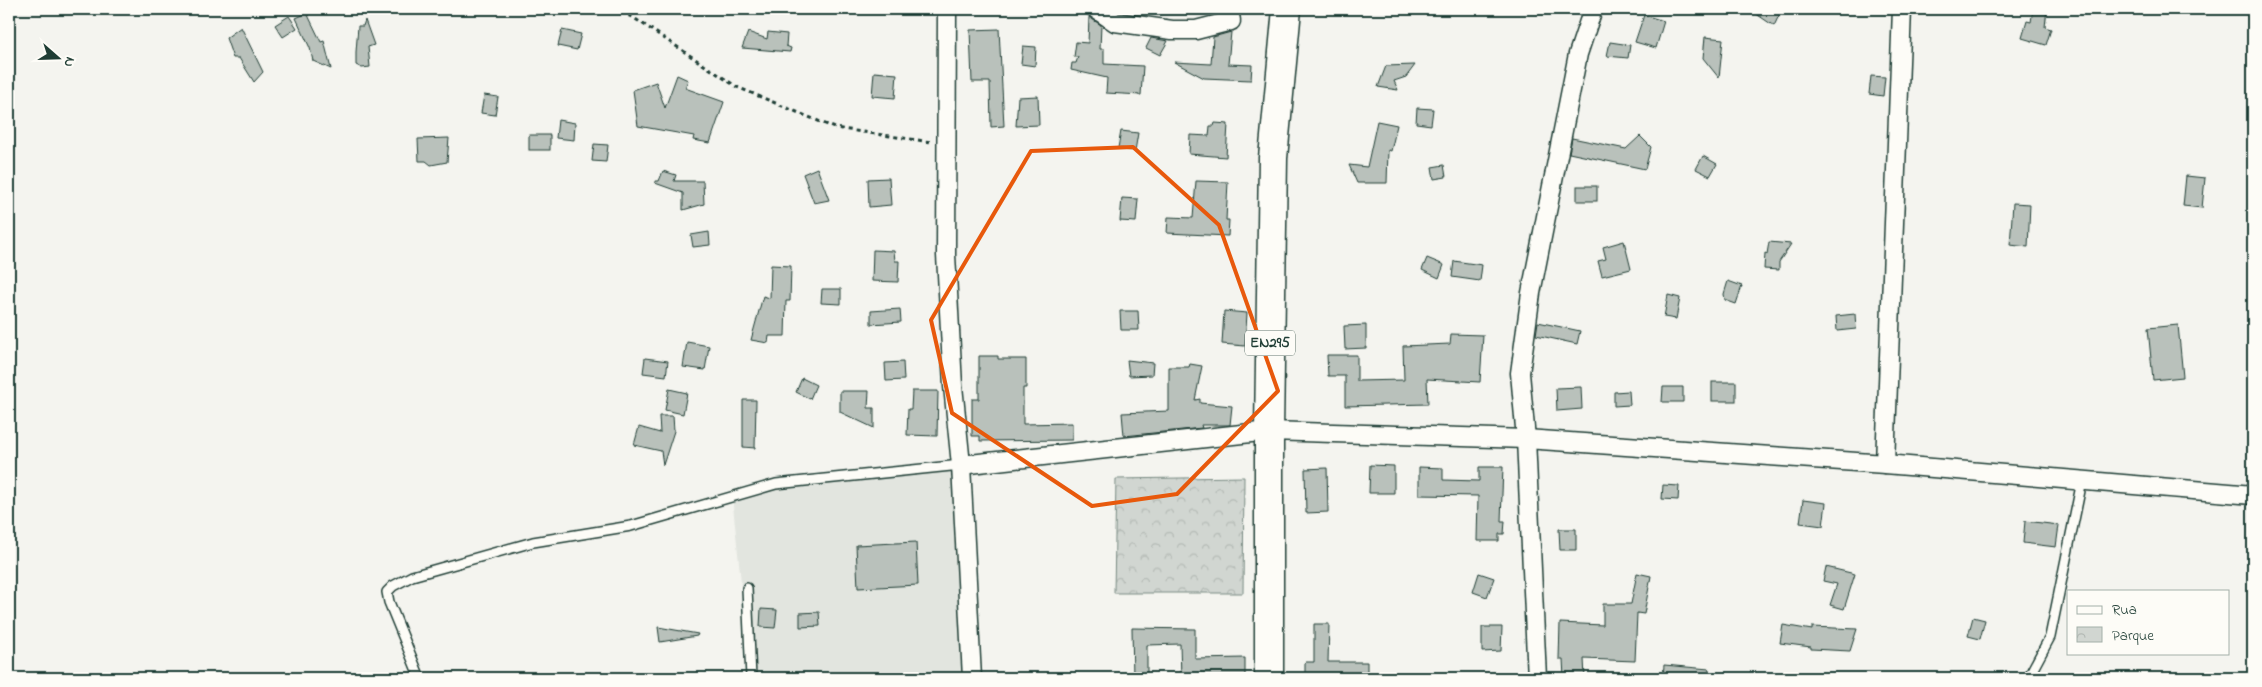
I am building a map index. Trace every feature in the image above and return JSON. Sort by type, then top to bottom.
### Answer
[{"type":"main road","name":"EN295","points":[[1270,678],[1269,432],[1273,158],[1287,9]]},
{"type":"street","points":[[947,9],[946,255],[961,465],[972,678]]},
{"type":"street","points":[[1096,9],[1115,22],[1172,30],[1188,30],[1231,22],[1230,9]]},
{"type":"street","points":[[1536,678],[1526,439],[1520,372],[1531,292],[1578,54],[1593,9]]},
{"type":"street","points":[[1885,464],[1902,9]]},
{"type":"street","points":[[961,465],[1269,432],[1526,439],[1885,464],[2253,495]]},
{"type":"lane","points":[[420,678],[389,602],[387,592],[393,586],[412,576],[533,542],[631,526],[776,484],[961,465]]},
{"type":"lane","points":[[2028,678],[2050,637],[2082,481]]},
{"type":"lane","points":[[746,588],[751,678]]},
{"type":"path","points":[[614,9],[634,18],[737,87],[835,128],[947,145]]},
{"type":"highlighted area","points":[[1133,147],[1219,225],[1278,391],[1177,494],[1092,506],[952,413],[931,320],[1031,151]]},
{"type":"shaded area","points":[[961,465],[972,678],[751,678],[732,496],[776,484]]},
{"type":"green space","points":[[1244,477],[1243,593],[1114,593],[1116,479]]},
{"type":"building","points":[[1749,9],[1782,9],[1774,26]]},
{"type":"building","points":[[2033,9],[2047,9],[2045,27],[2051,29],[2046,45],[2022,38],[2027,21],[2031,22]]},
{"type":"building","points":[[307,13],[321,42],[324,41],[331,69],[313,61],[310,48],[296,18]]},
{"type":"building","points":[[1644,15],[1664,21],[1656,48],[1635,42]]},
{"type":"building","points":[[289,16],[297,28],[283,37],[275,25]]},
{"type":"building","points":[[1089,17],[1101,25],[1100,49],[1104,49],[1104,64],[1143,66],[1141,95],[1106,93],[1107,78],[1071,70],[1072,63],[1076,63],[1078,57],[1074,57],[1076,42],[1088,43]]},
{"type":"building","points":[[365,20],[374,45],[368,47],[370,67],[362,68],[356,65],[356,52],[358,26],[363,26]]},
{"type":"building","points":[[241,27],[263,72],[254,82],[239,58],[233,58],[226,38]]},
{"type":"building","points":[[999,29],[1004,126],[991,127],[990,82],[972,82],[970,30]]},
{"type":"building","points":[[562,30],[581,34],[577,50],[558,46]]},
{"type":"building","points":[[748,32],[767,39],[768,32],[787,34],[786,46],[791,48],[790,52],[742,48]]},
{"type":"building","points":[[1231,32],[1228,64],[1252,65],[1251,80],[1204,78],[1174,62],[1211,64],[1213,37]]},
{"type":"building","points":[[1705,37],[1723,39],[1719,78],[1703,58]]},
{"type":"building","points":[[1151,38],[1168,41],[1160,55],[1146,48]]},
{"type":"building","points":[[1610,42],[1630,45],[1628,58],[1607,56]]},
{"type":"building","points":[[1023,46],[1036,47],[1035,66],[1021,64]]},
{"type":"building","points":[[1415,65],[1406,77],[1394,81],[1398,90],[1378,87],[1386,66]]},
{"type":"building","points":[[874,72],[897,74],[895,98],[872,96]]},
{"type":"building","points":[[677,75],[688,80],[685,88],[724,102],[710,143],[693,140],[694,136],[638,126],[633,90],[656,82],[665,108]]},
{"type":"building","points":[[1871,76],[1885,77],[1883,96],[1869,94]]},
{"type":"building","points":[[484,95],[498,97],[495,115],[481,113]]},
{"type":"building","points":[[1038,96],[1039,125],[1016,126],[1018,97]]},
{"type":"building","points":[[1417,108],[1433,109],[1431,125],[1416,123]]},
{"type":"building","points":[[558,120],[575,123],[574,140],[556,138]]},
{"type":"building","points":[[1377,121],[1397,125],[1391,151],[1388,150],[1387,183],[1357,183],[1349,165],[1367,167]]},
{"type":"building","points":[[1215,123],[1228,124],[1226,157],[1189,154],[1190,135],[1209,136],[1210,126],[1214,126]]},
{"type":"building","points":[[1121,131],[1138,133],[1135,151],[1118,148]]},
{"type":"building","points":[[529,135],[550,135],[550,150],[529,150]]},
{"type":"building","points":[[1640,136],[1651,147],[1645,169],[1569,153],[1572,138],[1626,149]]},
{"type":"building","points":[[449,138],[447,162],[431,165],[426,161],[419,161],[418,139]]},
{"type":"building","points":[[594,144],[608,145],[606,162],[592,161]]},
{"type":"building","points":[[1703,156],[1717,164],[1710,176],[1696,169]]},
{"type":"building","points":[[1444,165],[1446,177],[1434,179],[1432,167]]},
{"type":"building","points":[[817,168],[829,200],[814,203],[803,174]]},
{"type":"building","points":[[663,171],[676,175],[674,181],[703,181],[704,204],[683,210],[683,193],[655,183],[655,181],[659,181]]},
{"type":"building","points":[[2186,176],[2205,178],[2202,208],[2183,206]]},
{"type":"building","points":[[889,178],[891,205],[869,207],[868,179]]},
{"type":"building","points":[[1196,181],[1228,182],[1226,220],[1229,220],[1228,236],[1167,233],[1168,217],[1193,218]]},
{"type":"building","points":[[1577,186],[1597,186],[1597,201],[1577,201]]},
{"type":"building","points":[[1122,198],[1138,199],[1136,222],[1120,221]]},
{"type":"building","points":[[2013,203],[2030,204],[2028,247],[2010,245]]},
{"type":"building","points":[[709,232],[710,245],[693,247],[691,235]]},
{"type":"building","points":[[1624,241],[1631,269],[1602,276],[1598,261],[1606,259],[1603,247]]},
{"type":"building","points":[[1769,242],[1791,244],[1779,262],[1779,270],[1764,269],[1765,253],[1767,254]]},
{"type":"building","points":[[873,250],[894,251],[895,261],[899,261],[898,282],[872,281]]},
{"type":"building","points":[[1427,258],[1444,265],[1439,278],[1422,270]]},
{"type":"building","points":[[1454,261],[1482,265],[1480,281],[1452,277]]},
{"type":"building","points":[[771,265],[791,266],[790,301],[786,301],[785,336],[769,336],[768,343],[751,340],[763,296],[770,298]]},
{"type":"building","points":[[1728,281],[1742,286],[1736,304],[1725,300],[1724,294]]},
{"type":"building","points":[[822,289],[841,289],[841,304],[821,303]]},
{"type":"building","points":[[1668,295],[1680,298],[1676,319],[1664,317]]},
{"type":"building","points":[[900,309],[901,322],[871,324],[871,311]]},
{"type":"building","points":[[1120,311],[1138,311],[1139,330],[1121,330]]},
{"type":"building","points":[[1224,311],[1247,313],[1245,346],[1222,344]]},
{"type":"building","points":[[1855,314],[1856,329],[1837,331],[1836,316]]},
{"type":"building","points":[[1538,322],[1580,331],[1577,344],[1536,335]]},
{"type":"building","points":[[1366,325],[1366,348],[1345,349],[1344,326]]},
{"type":"building","points":[[2178,325],[2183,377],[2153,380],[2148,328]]},
{"type":"building","points":[[1451,334],[1483,335],[1480,382],[1427,379],[1428,404],[1345,406],[1345,376],[1328,376],[1327,355],[1357,355],[1357,381],[1404,380],[1403,346],[1450,344]]},
{"type":"building","points":[[687,342],[709,346],[705,370],[683,367]]},
{"type":"building","points":[[979,356],[998,356],[998,359],[1026,359],[1026,388],[1023,388],[1023,424],[1072,423],[1072,440],[980,441],[980,436],[972,436],[972,399],[979,399]]},
{"type":"building","points":[[645,358],[668,361],[666,376],[643,373]]},
{"type":"building","points":[[1127,360],[1153,363],[1152,375],[1129,376]]},
{"type":"building","points":[[903,362],[904,380],[886,381],[885,363]]},
{"type":"building","points":[[1190,364],[1202,366],[1195,400],[1200,399],[1200,403],[1232,406],[1230,425],[1201,425],[1202,428],[1124,436],[1122,413],[1169,411],[1169,367],[1189,367]]},
{"type":"building","points":[[802,378],[816,385],[810,399],[796,392]]},
{"type":"building","points":[[1712,382],[1736,382],[1736,401],[1712,401]]},
{"type":"building","points":[[1581,387],[1582,409],[1557,411],[1556,388]]},
{"type":"building","points":[[1663,387],[1683,387],[1683,402],[1662,402]]},
{"type":"building","points":[[669,389],[687,393],[683,414],[665,410]]},
{"type":"building","points":[[840,391],[869,391],[868,408],[874,408],[874,428],[840,412]]},
{"type":"building","points":[[912,391],[938,391],[937,436],[907,435],[908,409],[911,409]]},
{"type":"building","points":[[1629,391],[1630,405],[1614,406],[1614,392]]},
{"type":"building","points":[[743,400],[756,400],[755,448],[743,447]]},
{"type":"building","points":[[659,416],[673,416],[674,431],[663,465],[661,451],[634,445],[639,427],[660,433]]},
{"type":"building","points":[[1370,465],[1394,466],[1394,493],[1369,493]]},
{"type":"building","points":[[1419,467],[1443,468],[1443,480],[1479,481],[1479,467],[1503,467],[1501,521],[1505,521],[1504,534],[1499,534],[1499,541],[1477,541],[1478,496],[1419,495]]},
{"type":"building","points":[[1327,468],[1328,512],[1306,513],[1305,469]]},
{"type":"building","points":[[1663,485],[1679,486],[1678,500],[1662,499]]},
{"type":"building","points":[[1803,500],[1826,503],[1823,526],[1800,523]]},
{"type":"building","points":[[2025,521],[2059,525],[2056,547],[2023,543]]},
{"type":"building","points":[[1559,529],[1576,529],[1576,550],[1560,550]]},
{"type":"building","points":[[916,542],[918,585],[858,588],[856,545]]},
{"type":"building","points":[[1826,567],[1855,574],[1844,609],[1830,605],[1837,584],[1823,581]]},
{"type":"building","points":[[1479,573],[1494,578],[1487,597],[1473,592]]},
{"type":"building","points":[[1637,573],[1651,576],[1644,614],[1637,613],[1635,661],[1584,659],[1585,678],[1564,678],[1563,659],[1559,659],[1560,623],[1603,625],[1603,604],[1631,604]]},
{"type":"building","points":[[761,609],[777,610],[775,628],[760,627]]},
{"type":"building","points":[[819,612],[820,626],[800,627],[800,613]]},
{"type":"building","points":[[1973,617],[1985,620],[1980,639],[1968,636]]},
{"type":"building","points":[[1314,624],[1329,624],[1328,662],[1367,662],[1367,678],[1305,678],[1305,662],[1314,662]]},
{"type":"building","points":[[1783,625],[1812,630],[1812,627],[1857,629],[1850,651],[1811,649],[1811,647],[1780,643]]},
{"type":"building","points":[[658,627],[698,634],[697,636],[660,642]]},
{"type":"building","points":[[1482,627],[1502,627],[1501,651],[1482,652]]},
{"type":"building","points":[[1132,628],[1195,629],[1195,659],[1245,658],[1245,678],[1181,678],[1180,644],[1147,645],[1147,678],[1133,678]]},
{"type":"building","points":[[1664,665],[1709,669],[1708,678],[1663,678]]}]
